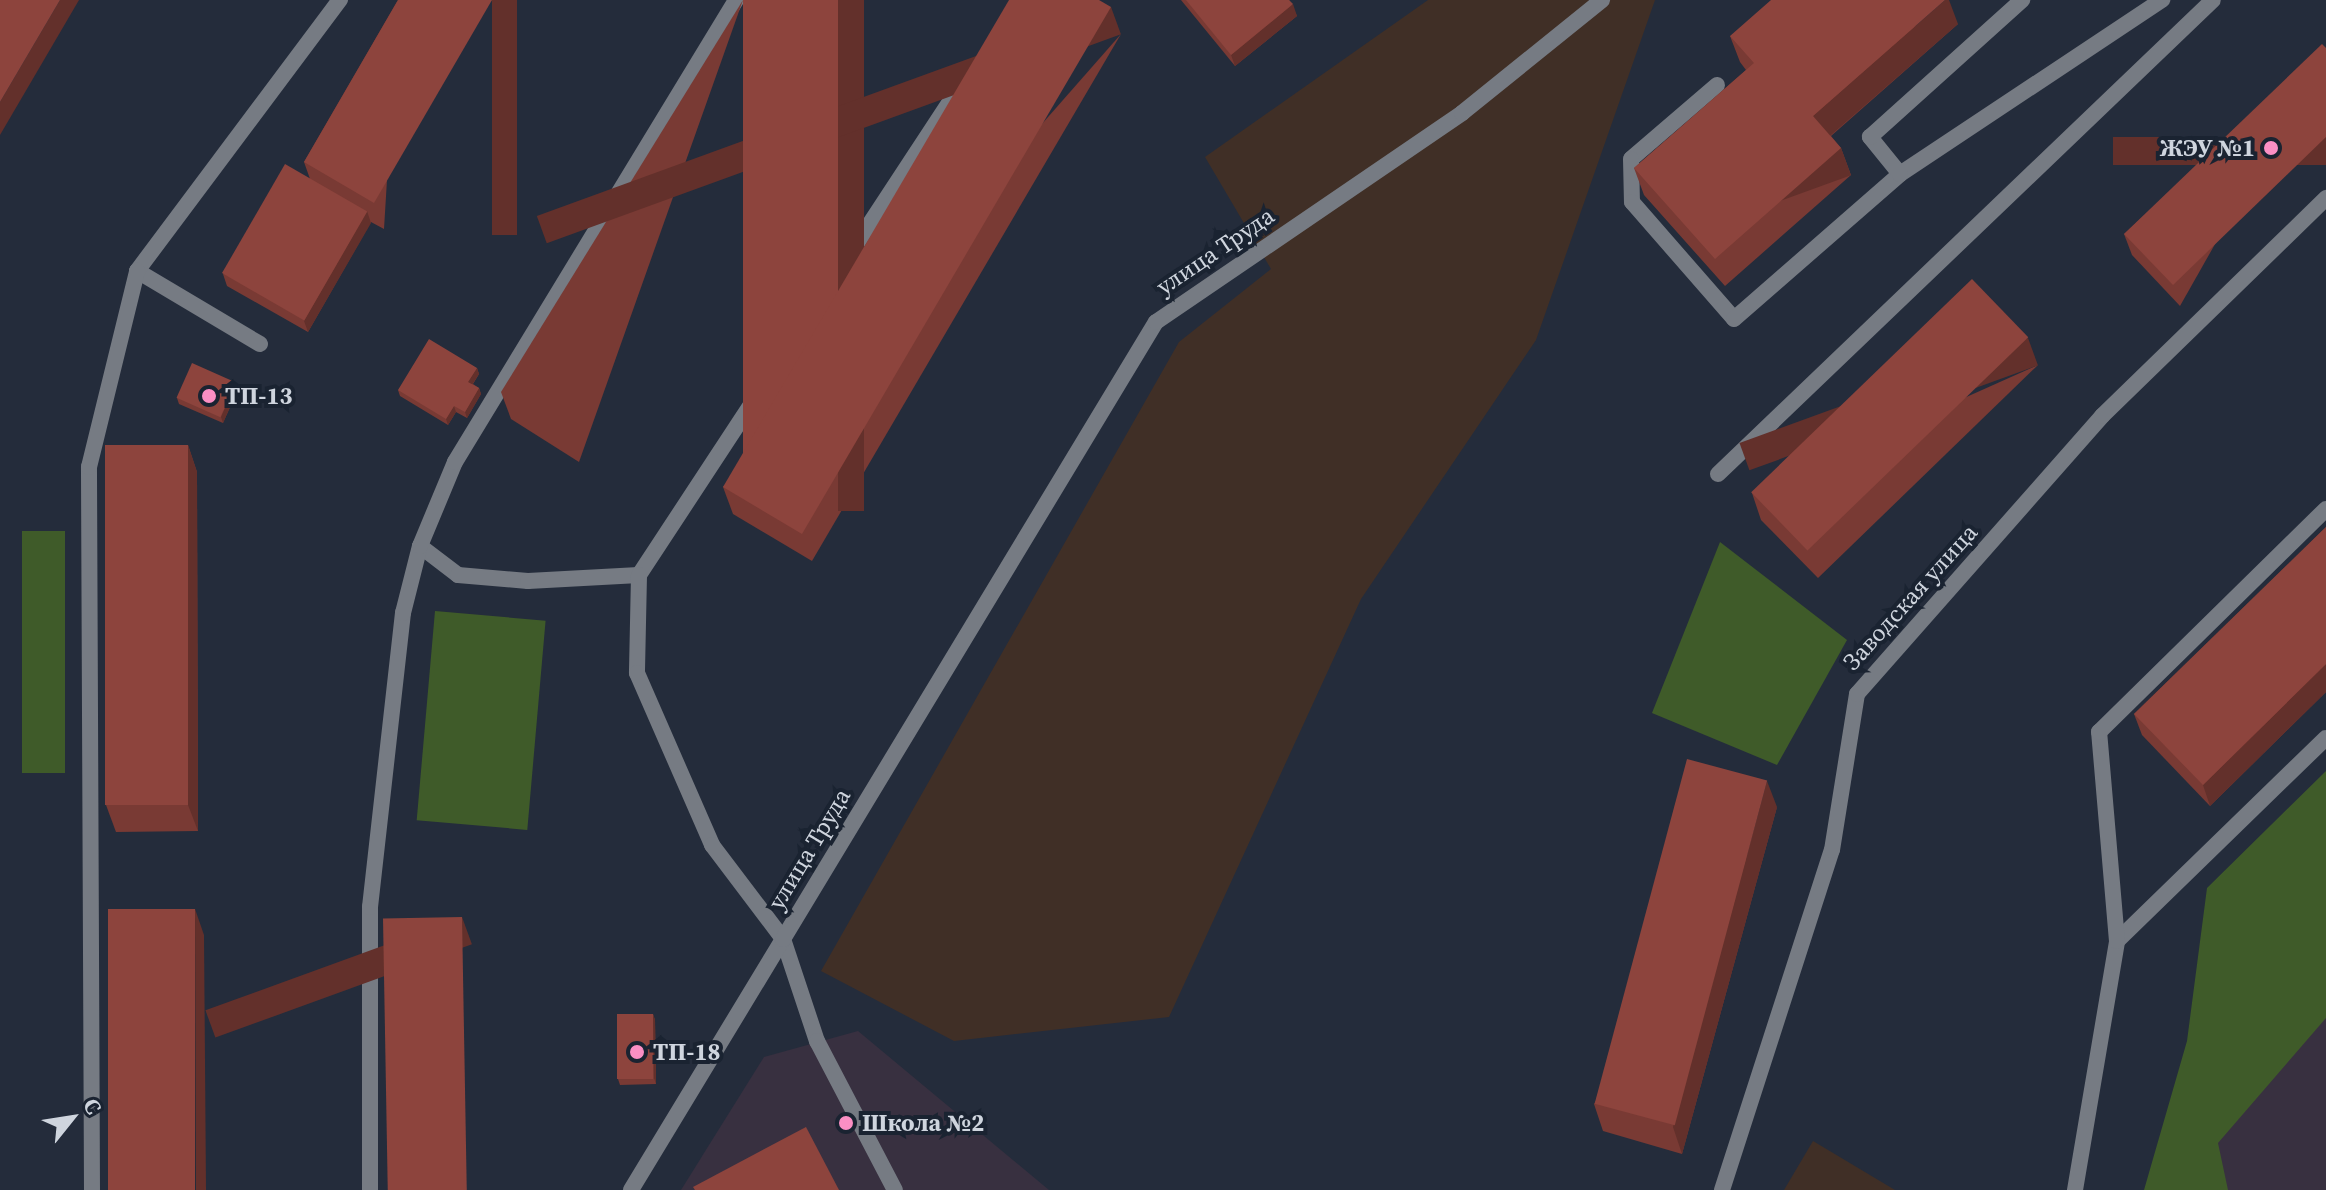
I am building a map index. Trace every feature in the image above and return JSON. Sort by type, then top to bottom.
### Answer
[{"type":"street","points":[[92,1190],[89,467],[137,271],[340,0]]},
{"type":"street","points":[[370,1190],[370,907],[403,613],[420,546],[455,462],[736,0]]},
{"type":"street","name":"улица Труда","points":[[639,575],[637,673],[712,845],[783,939],[1156,322],[1462,113],[1602,0]]},
{"type":"street","points":[[1900,174],[1870,137],[2022,0]]},
{"type":"street","points":[[1717,85],[1631,159],[1632,202],[1734,319],[1900,174],[2162,0]]},
{"type":"street","points":[[1718,474],[2213,0]]},
{"type":"street","points":[[420,546],[458,575],[528,581],[639,575],[964,80]]},
{"type":"street","name":"Заводская улица","points":[[1722,1190],[1832,850],[1857,694],[2102,416],[2326,198]]},
{"type":"street","points":[[137,271],[260,344]]},
{"type":"street","points":[[2075,1190],[2117,941],[2099,732],[2326,509]]},
{"type":"street","points":[[2117,941],[2326,738]]},
{"type":"street","points":[[631,1190],[783,939]]},
{"type":"street","points":[[783,939],[817,1041],[895,1190]]},
{"type":"shaded area","points":[[1428,0],[1655,0],[1536,340],[1361,599],[1169,1017],[954,1041],[821,971],[1179,342],[1271,269],[1205,157]]},
{"type":"shaded area","points":[[2326,965],[2326,1190],[2144,1190]]},
{"type":"shaded area","name":"Школа №2","points":[[858,1031],[1049,1190],[681,1190],[764,1057]]},
{"type":"shaded area","points":[[1813,1141],[1895,1190],[1784,1190]]},
{"type":"green space","points":[[22,531],[65,531],[65,773],[22,773]]},
{"type":"green space","points":[[1720,542],[1847,640],[1777,765],[1652,713]]},
{"type":"green space","points":[[435,611],[546,621],[527,830],[417,820]]},
{"type":"green space","points":[[2326,771],[2326,1018],[2218,1143],[2228,1190],[2144,1190],[2187,1041],[2207,888]]},
{"type":"building","points":[[0,0],[60,0],[0,102]]},
{"type":"building","points":[[398,0],[492,0],[374,203],[304,162]]},
{"type":"building","points":[[743,0],[838,0],[838,461],[743,461]]},
{"type":"building","points":[[1009,0],[1099,0],[1111,7],[802,534],[723,487]]},
{"type":"building","points":[[1186,0],[1289,0],[1293,4],[1231,55]]},
{"type":"building","points":[[1771,0],[1945,0],[1813,116],[1841,148],[1715,259],[1634,168],[1754,63],[1730,36]]},
{"type":"building","points":[[2322,44],[2326,48],[2326,137],[2173,285],[2124,234]]},
{"type":"building","points":[[285,164],[367,211],[304,321],[222,273]]},
{"type":"building","points":[[1972,279],[2028,337],[1807,551],[1751,492]]},
{"type":"building","points":[[429,339],[477,368],[468,382],[479,388],[465,412],[454,406],[446,419],[398,390]]},
{"type":"building","name":"ТП-13","points":[[192,363],[236,383],[220,417],[177,398]]},
{"type":"building","points":[[105,445],[188,445],[188,805],[105,805]]},
{"type":"building","points":[[2326,527],[2326,664],[2203,785],[2134,714]]},
{"type":"building","points":[[1687,759],[1767,780],[1675,1125],[1595,1104]]},
{"type":"building","points":[[108,909],[195,909],[195,1190],[108,1190]]},
{"type":"building","points":[[462,917],[467,1190],[388,1190],[383,918]]},
{"type":"building","name":"ТП-18","points":[[617,1014],[653,1014],[653,1079],[617,1079]]},
{"type":"building","points":[[806,1127],[839,1190],[695,1190],[693,1187]]},
{"type":"place","name":"ЖЭУ №1","points":[[2271,148]]},
{"type":"place","name":"ТП-13","points":[[209,396]]},
{"type":"place","name":"ТП-18","points":[[637,1052]]},
{"type":"place","name":"Школа №2","points":[[846,1123]]}]
